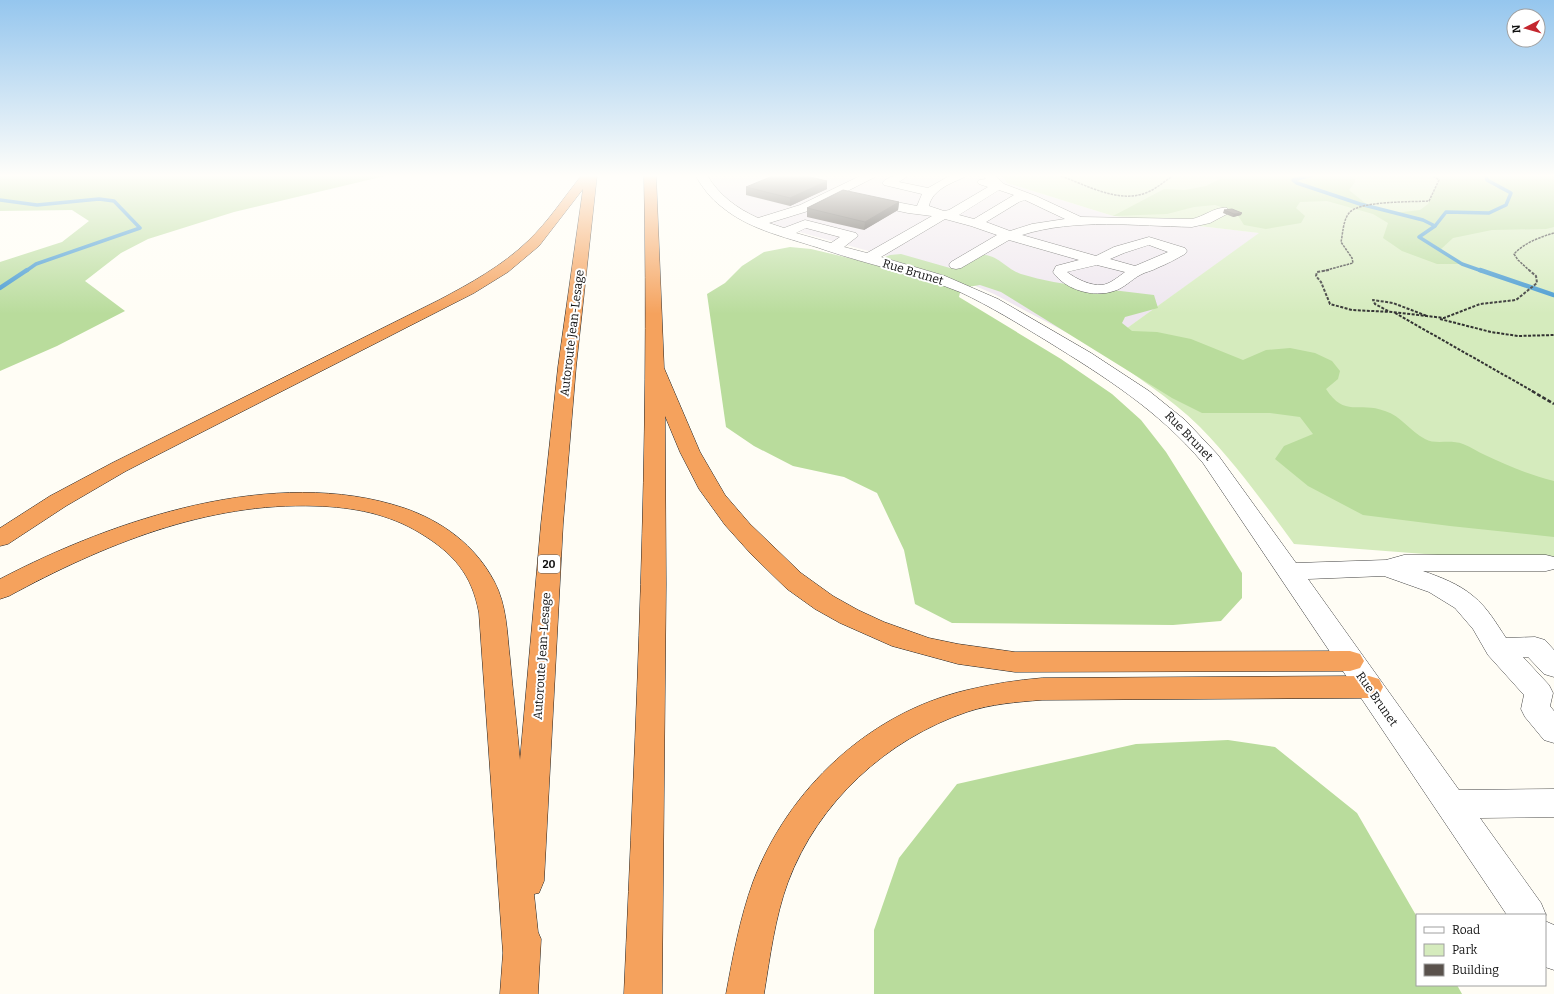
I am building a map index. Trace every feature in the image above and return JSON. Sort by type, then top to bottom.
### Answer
[{"type":"highway","points":[[0,539],[58,501],[118,467],[445,303],[495,274],[520,256],[540,237],[552,221]]},
{"type":"highway","name":"Autoroute Jean-Lesage","points":[[519,994],[552,524],[567,367],[586,221]]},
{"type":"highway","points":[[643,994],[656,455],[656,369],[651,221]]},
{"type":"highway","points":[[656,369],[688,447],[704,478],[722,505],[746,535],[786,573],[815,596],[847,616],[883,633],[924,646],[955,653],[993,660],[1015,662],[1350,661]]},
{"type":"highway","points":[[0,590],[51,563],[123,534],[203,511],[250,503],[308,499],[371,505],[400,514],[438,532],[459,549],[475,569],[486,590],[492,613],[522,954]]},
{"type":"highway","points":[[745,994],[762,909],[771,881],[796,830],[831,784],[849,766],[886,737],[908,724],[957,704],[1004,693],[1108,688],[1368,687]]},
{"type":"street","points":[[869,258],[931,221]]},
{"type":"street","points":[[969,221],[1136,271]]},
{"type":"street","points":[[956,266],[1009,234],[1032,228],[1078,222],[1186,223],[1196,221]]},
{"type":"street","name":"Rue Brunet","points":[[757,222],[785,233],[832,248],[935,278],[972,293],[1016,315],[1136,388],[1181,425],[1203,448],[1527,914]]},
{"type":"street","points":[[902,223],[922,227]]},
{"type":"street","points":[[1149,241],[1180,250],[1153,265],[1136,271],[1111,288],[1101,290],[1085,287],[1068,280],[1060,272],[1061,269],[1066,267],[1098,260],[1119,250],[1149,241]]},
{"type":"street","points":[[1290,571],[1384,568],[1404,563],[1546,563]]},
{"type":"street","points":[[1384,568],[1420,578],[1452,594],[1464,602],[1482,622],[1498,648],[1547,693],[1535,709],[1554,731]]},
{"type":"street","points":[[1498,648],[1544,647],[1554,668]]},
{"type":"street","points":[[1450,804],[1554,803]]},
{"type":"street","points":[[1546,940],[1554,952]]},
{"type":"path","points":[[1347,221],[1341,242],[1352,258],[1353,263],[1334,270],[1317,272],[1316,276],[1321,282],[1330,304],[1352,310],[1392,312],[1434,318],[1444,318],[1480,304],[1516,300],[1537,283],[1536,276],[1518,260],[1514,254],[1516,250],[1536,238],[1554,232]]},
{"type":"path","points":[[1554,336],[1518,336],[1491,332],[1434,318],[1407,309],[1390,301],[1381,299],[1373,300],[1375,304],[1381,308],[1392,312],[1554,404]]},
{"type":"shaded area","points":[[767,221],[1160,221],[1260,233],[1098,349],[994,294],[938,270],[781,227]]},
{"type":"green space","points":[[89,221],[204,221],[148,239],[121,253],[85,281],[125,311],[57,346],[0,371],[0,262],[62,242]]},
{"type":"green space","points":[[1159,221],[1554,221],[1554,564],[1294,544],[1237,469],[1200,427],[1164,396],[1098,349],[1259,233]]},
{"type":"green space","points":[[1242,221],[1302,221],[1301,223],[1266,229],[1244,225]]},
{"type":"green space","points":[[1385,221],[1554,221],[1554,227],[1546,229],[1492,230],[1453,238],[1440,250],[1462,264],[1437,264],[1402,251],[1383,238],[1388,223]]},
{"type":"green space","points":[[790,247],[811,249],[870,263],[890,255],[901,254],[950,268],[971,257],[978,255],[990,256],[996,258],[1016,272],[1037,278],[1070,285],[1154,295],[1158,308],[1125,317],[1122,323],[1132,331],[1157,332],[1191,339],[1243,360],[1266,350],[1290,348],[1315,353],[1332,361],[1340,371],[1338,379],[1326,389],[1339,403],[1352,407],[1375,408],[1391,413],[1420,436],[1429,441],[1463,444],[1511,466],[1536,476],[1554,481],[1554,537],[1363,515],[1308,486],[1275,459],[1284,446],[1313,434],[1300,417],[1270,413],[1202,413],[1172,398],[1001,292],[980,285],[961,288],[959,297],[1061,359],[1112,394],[1141,420],[1166,452],[1242,573],[1242,598],[1221,621],[1173,625],[952,623],[915,604],[904,550],[877,493],[844,477],[793,466],[754,446],[726,427],[707,294],[725,283],[742,266],[764,252]]},
{"type":"green space","points":[[1228,740],[1275,747],[1357,813],[1416,915],[1416,986],[1458,986],[1462,994],[874,994],[874,930],[899,858],[957,784],[1136,744]]},
{"type":"waterway","points":[[26,271],[36,264],[140,228],[134,221]]},
{"type":"waterway","points":[[1426,221],[1435,226]]},
{"type":"waterway","points":[[1435,226],[1439,221]]},
{"type":"waterway","points":[[1435,226],[1419,237],[1462,264],[1482,271]]},
{"type":"waterway","points":[[0,288],[27,270]]},
{"type":"waterway","points":[[1480,270],[1554,295]]}]
